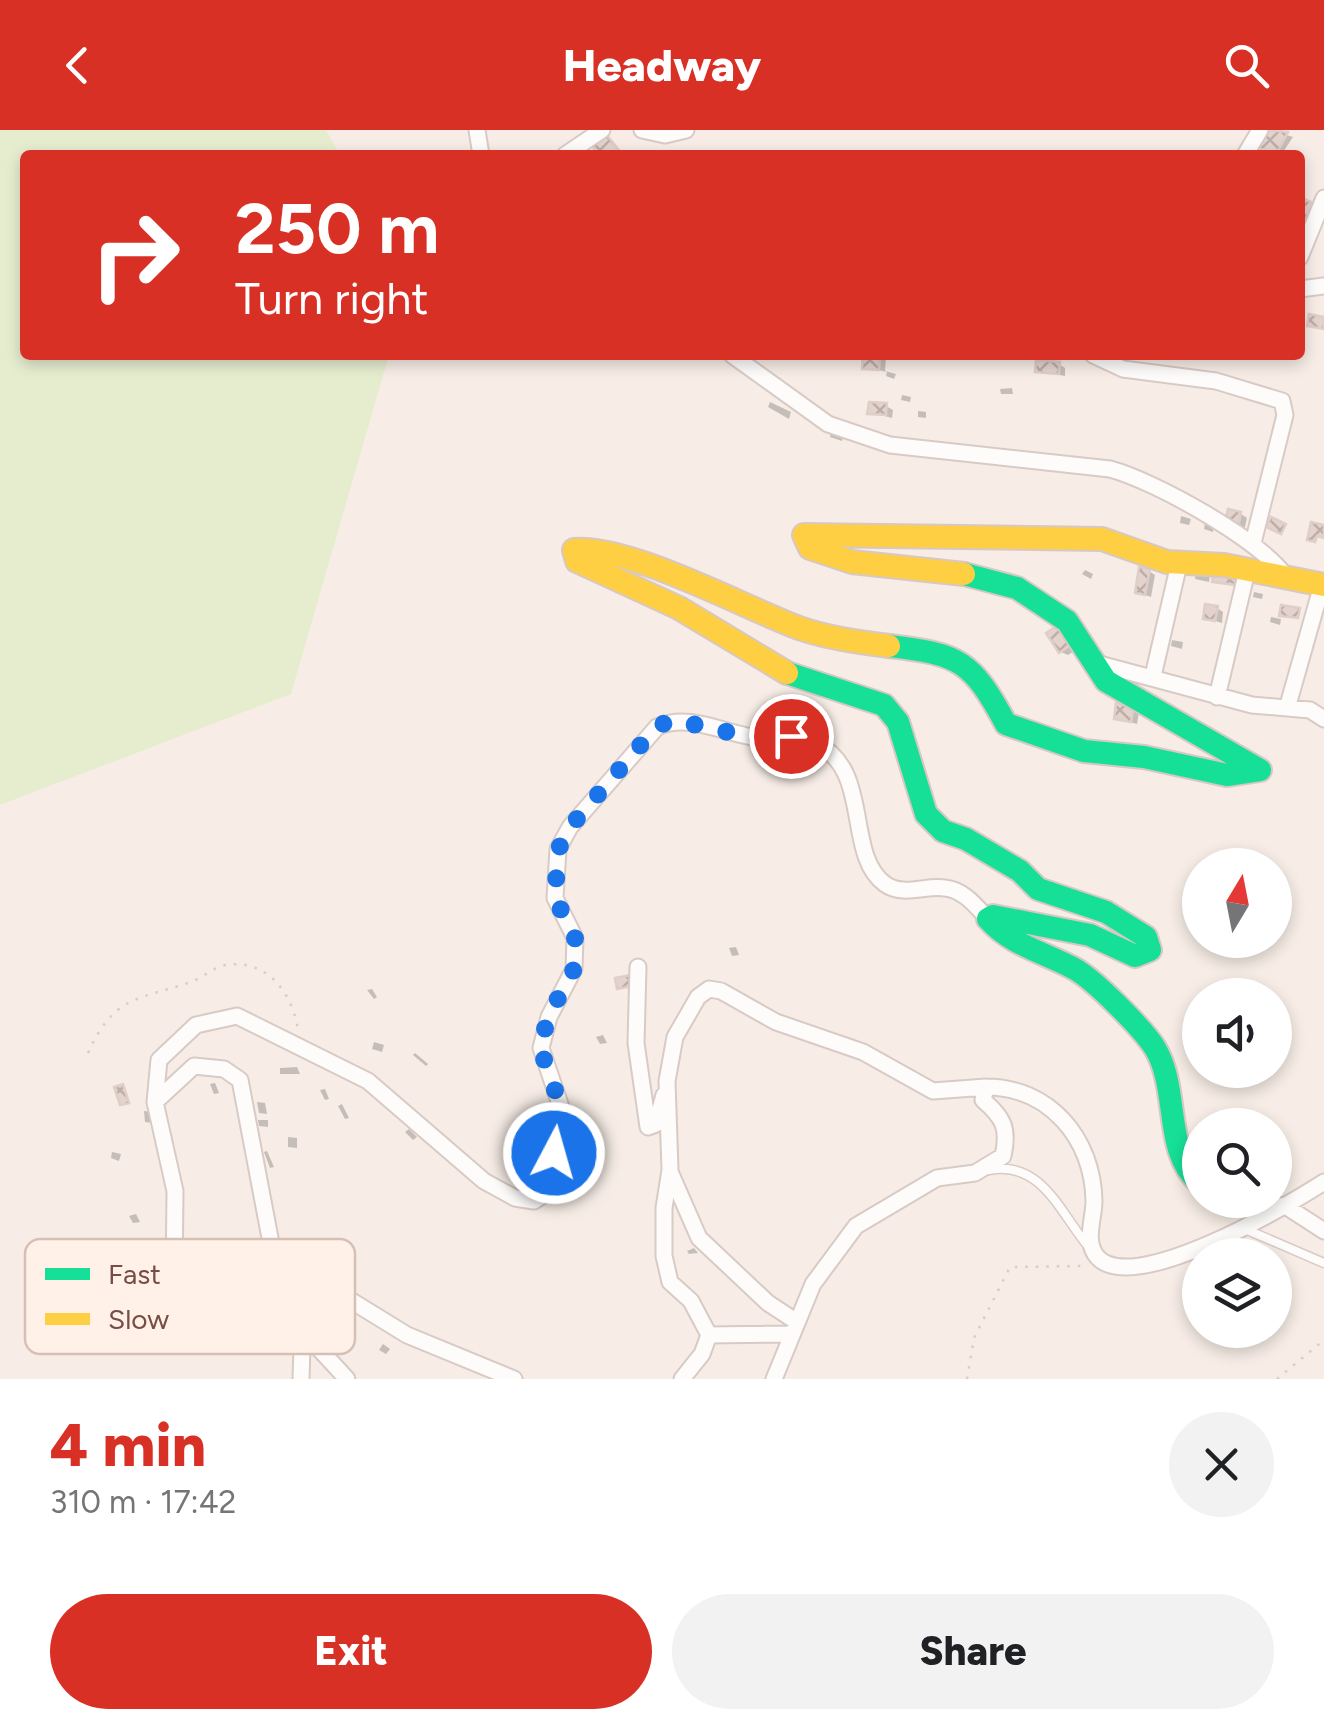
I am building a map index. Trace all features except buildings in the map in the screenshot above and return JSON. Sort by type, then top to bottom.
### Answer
[{"type":"street","points":[[573,150],[602,130]]},
{"type":"street","points":[[642,130],[665,135],[686,130]]},
{"type":"street","points":[[1305,245],[1324,198]]},
{"type":"street","points":[[739,360],[828,424],[890,446],[1110,469],[1144,478],[1253,544],[1289,580]]},
{"type":"street","points":[[1104,360],[1124,369],[1216,381],[1282,402],[1285,415],[1253,544]]},
{"type":"street","points":[[988,919],[994,916],[1090,934],[1135,956],[1146,955],[1152,944],[1106,912],[1038,889],[1020,871],[943,830],[926,814],[898,722],[884,704],[788,674],[679,608],[577,561],[574,550],[588,549],[646,566],[802,629],[842,640],[942,652],[980,678],[1006,724],[1084,752],[1144,757],[1227,775],[1260,772],[1192,727],[1106,681],[1067,621],[1017,588],[974,575],[852,562],[810,548],[804,535],[1102,539],[1179,564],[1209,563],[1323,585],[1288,705]]},
{"type":"street","points":[[1153,676],[1179,564]]},
{"type":"street","points":[[1217,697],[1247,571]]},
{"type":"street","points":[[1092,662],[1217,697],[1252,705],[1288,705],[1324,718]]},
{"type":"street","points":[[174,1239],[175,1191],[155,1102],[159,1060],[196,1025],[237,1016],[368,1081],[484,1181],[515,1198],[534,1202],[546,1193],[562,1110],[540,1048],[548,1017],[574,969],[575,938],[555,898],[558,850],[570,827],[657,726],[674,720],[759,739],[791,736],[833,753],[850,784],[868,855],[884,883],[903,891],[946,888],[964,895],[1003,936],[1078,970],[1154,1046],[1172,1082],[1182,1160]]},
{"type":"street","points":[[638,967],[636,1043],[648,1127],[656,1124],[675,1037],[698,997],[709,989],[721,991],[776,1022],[863,1052],[934,1092],[1010,1087],[1056,1109],[1072,1128],[1088,1162],[1094,1200],[1090,1237],[1095,1260],[1149,1266],[1266,1218]]},
{"type":"street","points":[[155,1102],[194,1066],[224,1069],[240,1080],[270,1239]]},
{"type":"street","points":[[667,1081],[670,1170],[664,1208],[664,1256],[670,1282],[691,1301],[708,1335],[702,1354],[682,1379]]},
{"type":"street","points":[[774,1379],[813,1284],[856,1226],[937,1178],[975,1173],[1003,1156],[1008,1133],[1000,1115],[983,1100],[986,1087]]},
{"type":"street","points":[[670,1170],[699,1238],[794,1328]]},
{"type":"street","points":[[1292,1204],[1324,1182]]},
{"type":"street","points":[[1292,1210],[1324,1231]]},
{"type":"street","points":[[355,1302],[407,1334],[514,1379]]},
{"type":"street","points":[[708,1335],[794,1328]]},
{"type":"street","points":[[301,1379],[305,1354]]},
{"type":"street","points":[[318,1354],[347,1379]]},
{"type":"lane","points":[[975,1173],[1005,1167],[1026,1174],[1050,1191],[1095,1260]]},
{"type":"lane","points":[[1246,1229],[1324,1263]]},
{"type":"path","points":[[88,1052],[102,1020],[148,992],[192,982],[226,965],[264,971],[294,1001],[301,1046]]},
{"type":"path","points":[[967,1379],[974,1338],[1010,1267],[1095,1260]]},
{"type":"path","points":[[1277,1379],[1324,1340]]},
{"type":"green space","points":[[0,130],[326,130],[337,150],[20,150],[20,360],[388,360],[291,694],[0,805]]},
{"type":"traffic: fast","points":[[889,646],[932,653],[961,664],[983,686],[1006,724],[1084,751],[1144,757],[1227,775],[1260,770],[1106,681],[1067,621],[1017,588],[964,574]]},
{"type":"traffic: fast","points":[[787,673],[884,705],[898,722],[926,814],[943,831],[966,839],[1020,871],[1038,889],[1106,912],[1146,937],[1150,950],[1135,956],[1090,935],[993,916],[988,919],[1017,942],[1062,962],[1093,982],[1149,1040],[1163,1064],[1182,1157]]},
{"type":"traffic: slow","points":[[964,574],[852,562],[810,548],[804,535],[1102,539],[1167,562],[1224,565],[1324,585]]},
{"type":"traffic: slow","points":[[787,673],[679,608],[577,561],[574,550],[598,551],[655,567],[810,631],[889,646]]},
{"type":"route","points":[[554,1153],[562,1110],[540,1048],[548,1017],[574,969],[575,938],[555,898],[558,850],[570,827],[657,726],[674,720],[759,739],[791,736]]}]
